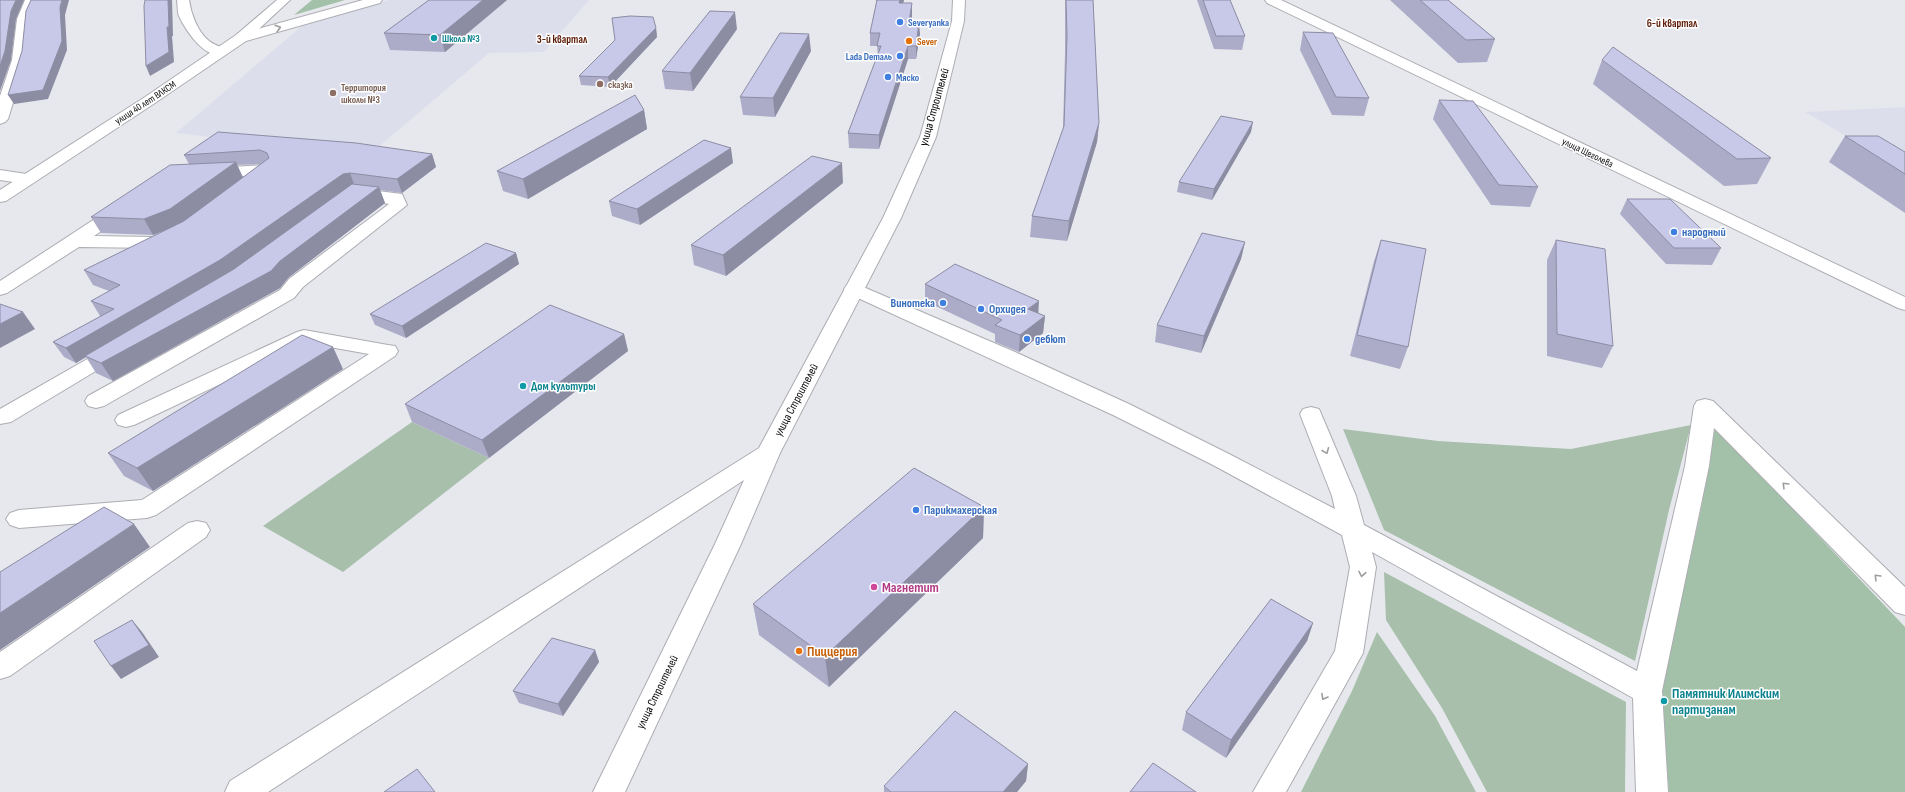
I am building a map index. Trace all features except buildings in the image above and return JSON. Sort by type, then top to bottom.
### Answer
[{"type":"street","points":[[0,119],[19,60],[23,19],[32,0]]},
{"type":"street","points":[[183,0],[185,15],[203,43],[220,52]]},
{"type":"street","name":"улица 40 лет ВЛКСМ","points":[[0,197],[150,100],[220,52],[240,38],[284,0]]},
{"type":"street","points":[[240,38],[376,0]]},
{"type":"street","name":"улица Строителей","points":[[609,792],[728,544],[768,453],[892,218],[928,137],[958,20],[959,0]]},
{"type":"street","name":"улица Щеголева","points":[[1271,0],[1905,304]]},
{"type":"street","points":[[0,289],[75,241],[174,174],[266,170],[185,230],[156,243],[75,241]]},
{"type":"street","points":[[0,175],[27,179]]},
{"type":"street","points":[[96,401],[287,294],[296,283],[398,205],[396,198],[354,193],[342,202]]},
{"type":"street","points":[[854,289],[1158,427],[1256,478],[1647,691]]},
{"type":"street","points":[[19,518],[147,509],[388,351],[304,336],[126,420]]},
{"type":"street","points":[[3,417],[132,340]]},
{"type":"street","points":[[1652,792],[1647,691],[1697,466],[1705,406],[1905,604]]},
{"type":"street","points":[[1269,792],[1348,653],[1363,567],[1344,496],[1311,414]]},
{"type":"street","points":[[241,792],[768,453]]},
{"type":"street","points":[[0,667],[197,530]]},
{"type":"shaded area","name":"Территория школы №3","points":[[389,0],[589,0],[544,52],[489,53],[369,155],[176,133],[303,25]]},
{"type":"shaded area","points":[[1905,107],[1905,171],[1805,112]]},
{"type":"green space","points":[[312,0],[345,0],[294,15]]},
{"type":"green space","points":[[412,422],[489,458],[343,572],[263,526]]},
{"type":"green space","points":[[1691,425],[1669,510],[1635,661],[1384,530],[1343,429],[1438,441],[1571,449]]},
{"type":"green space","points":[[1715,427],[1905,627],[1905,792],[1669,792],[1661,690],[1700,514]]},
{"type":"green space","points":[[1384,572],[1626,702],[1625,792],[1487,792],[1442,708],[1386,620]]},
{"type":"green space","points":[[1377,632],[1435,716],[1476,792],[1301,792],[1352,691]]},
{"type":"place","name":"Severyanka","points":[[900,22]]},
{"type":"place","name":"Школа №3","points":[[434,38]]},
{"type":"place","name":"Sever","points":[[909,41]]},
{"type":"place","name":"Lada Dеталь","points":[[900,56]]},
{"type":"place","name":"Мяско","points":[[888,77]]},
{"type":"place","name":"сказка","points":[[600,84]]},
{"type":"place","name":"Территория школы №3","points":[[333,93]]},
{"type":"place","name":"народный","points":[[1674,232]]},
{"type":"place","name":"Винотека","points":[[943,303]]},
{"type":"place","name":"Орхидея","points":[[981,309]]},
{"type":"place","name":"дебют","points":[[1027,339]]},
{"type":"place","name":"Дом культуры","points":[[523,386]]},
{"type":"place","name":"Парикмахерская","points":[[916,510]]},
{"type":"place","name":"Магнетит","points":[[874,587]]},
{"type":"place","name":"Пиццерия","points":[[799,651]]},
{"type":"place","name":"Памятник Илимским партизанам","points":[[1664,701]]},
{"type":"district","name":"6-й квартал","points":[[1672,23]]},
{"type":"district","name":"3-й квартал","points":[[562,39]]}]
